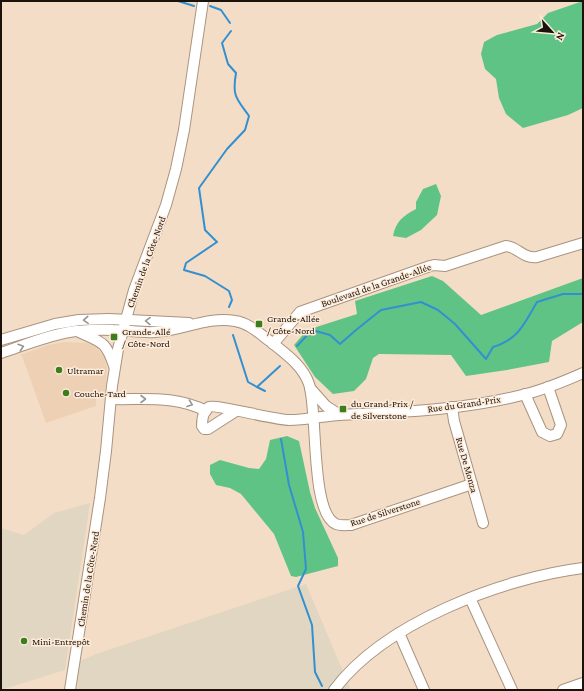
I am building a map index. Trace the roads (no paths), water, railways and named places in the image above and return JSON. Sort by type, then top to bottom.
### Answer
[{"type":"street","name":"Chemin de la Côte-Nord","points":[[70,690],[100,498],[114,368],[125,320],[144,262],[166,205],[174,178],[186,117],[204,1]]},
{"type":"street","name":"Boulevard de la Grande-Allée","points":[[273,344],[300,312],[430,266],[445,266],[506,246],[510,246],[523,255],[532,258],[583,243]]},
{"type":"street","points":[[1,340],[41,327],[63,322],[94,319],[195,323],[222,320],[237,321],[248,326],[273,344],[299,366],[305,374],[310,388],[314,418]]},
{"type":"street","points":[[1,353],[57,335],[77,331],[170,331],[195,323]]},
{"type":"street","points":[[77,331],[96,339],[105,345],[114,368]]},
{"type":"street","name":"Rue du Grand-Prix","points":[[206,411],[209,407],[214,406],[284,420],[452,407],[525,394],[548,387],[583,373]]},
{"type":"street","points":[[525,394],[542,432],[550,436],[557,434],[561,425],[548,387]]},
{"type":"street","points":[[310,388],[326,406],[340,415]]},
{"type":"street","points":[[111,399],[177,400],[190,404],[206,411],[203,416],[202,425],[203,428],[206,429],[236,411]]},
{"type":"street","name":"Rue De Monza","points":[[452,407],[454,421],[483,523]]},
{"type":"street","name":"Rue de Silverstone","points":[[314,418],[316,463],[322,501],[327,514],[331,521],[335,524],[351,525],[472,484]]},
{"type":"street","points":[[334,690],[340,681],[357,665],[398,633],[434,613],[470,598],[530,578],[550,573],[583,568]]},
{"type":"street","points":[[470,598],[512,690]]},
{"type":"street","points":[[398,633],[424,690]]},
{"type":"street","points":[[563,690],[583,683]]},
{"type":"waterway","points":[[178,1],[194,6]]},
{"type":"waterway","points":[[210,6],[221,10],[230,23]]},
{"type":"waterway","points":[[229,307],[232,300],[229,291],[205,276],[184,270],[186,263],[217,242],[205,230],[199,188],[227,149],[245,130],[249,116],[236,96],[236,73],[228,64],[222,43],[231,31]]},
{"type":"waterway","points":[[297,346],[312,330],[330,335],[340,344],[381,310],[421,302],[438,310],[455,324],[486,359],[493,347],[509,340],[520,330],[537,302],[563,294],[583,294]]},
{"type":"waterway","points":[[233,335],[248,382],[257,387],[280,366]]},
{"type":"waterway","points":[[257,387],[265,391]]},
{"type":"waterway","points":[[281,439],[289,485],[303,532],[306,569],[298,586],[312,625],[315,672],[322,686]]},
{"type":"place","name":"Grande-Allée / Côte-Nord","points":[[259,324]]},
{"type":"place","name":"Grande-Allé / Côte-Nord","points":[[114,337]]},
{"type":"place","name":"Ultramar","points":[[59,370]]},
{"type":"place","name":"Couche-Tard","points":[[66,393]]},
{"type":"place","name":"du Grand-Prix / de Silverstone","points":[[343,409]]},
{"type":"place","name":"Mini-Entrepôt","points":[[24,641]]}]
